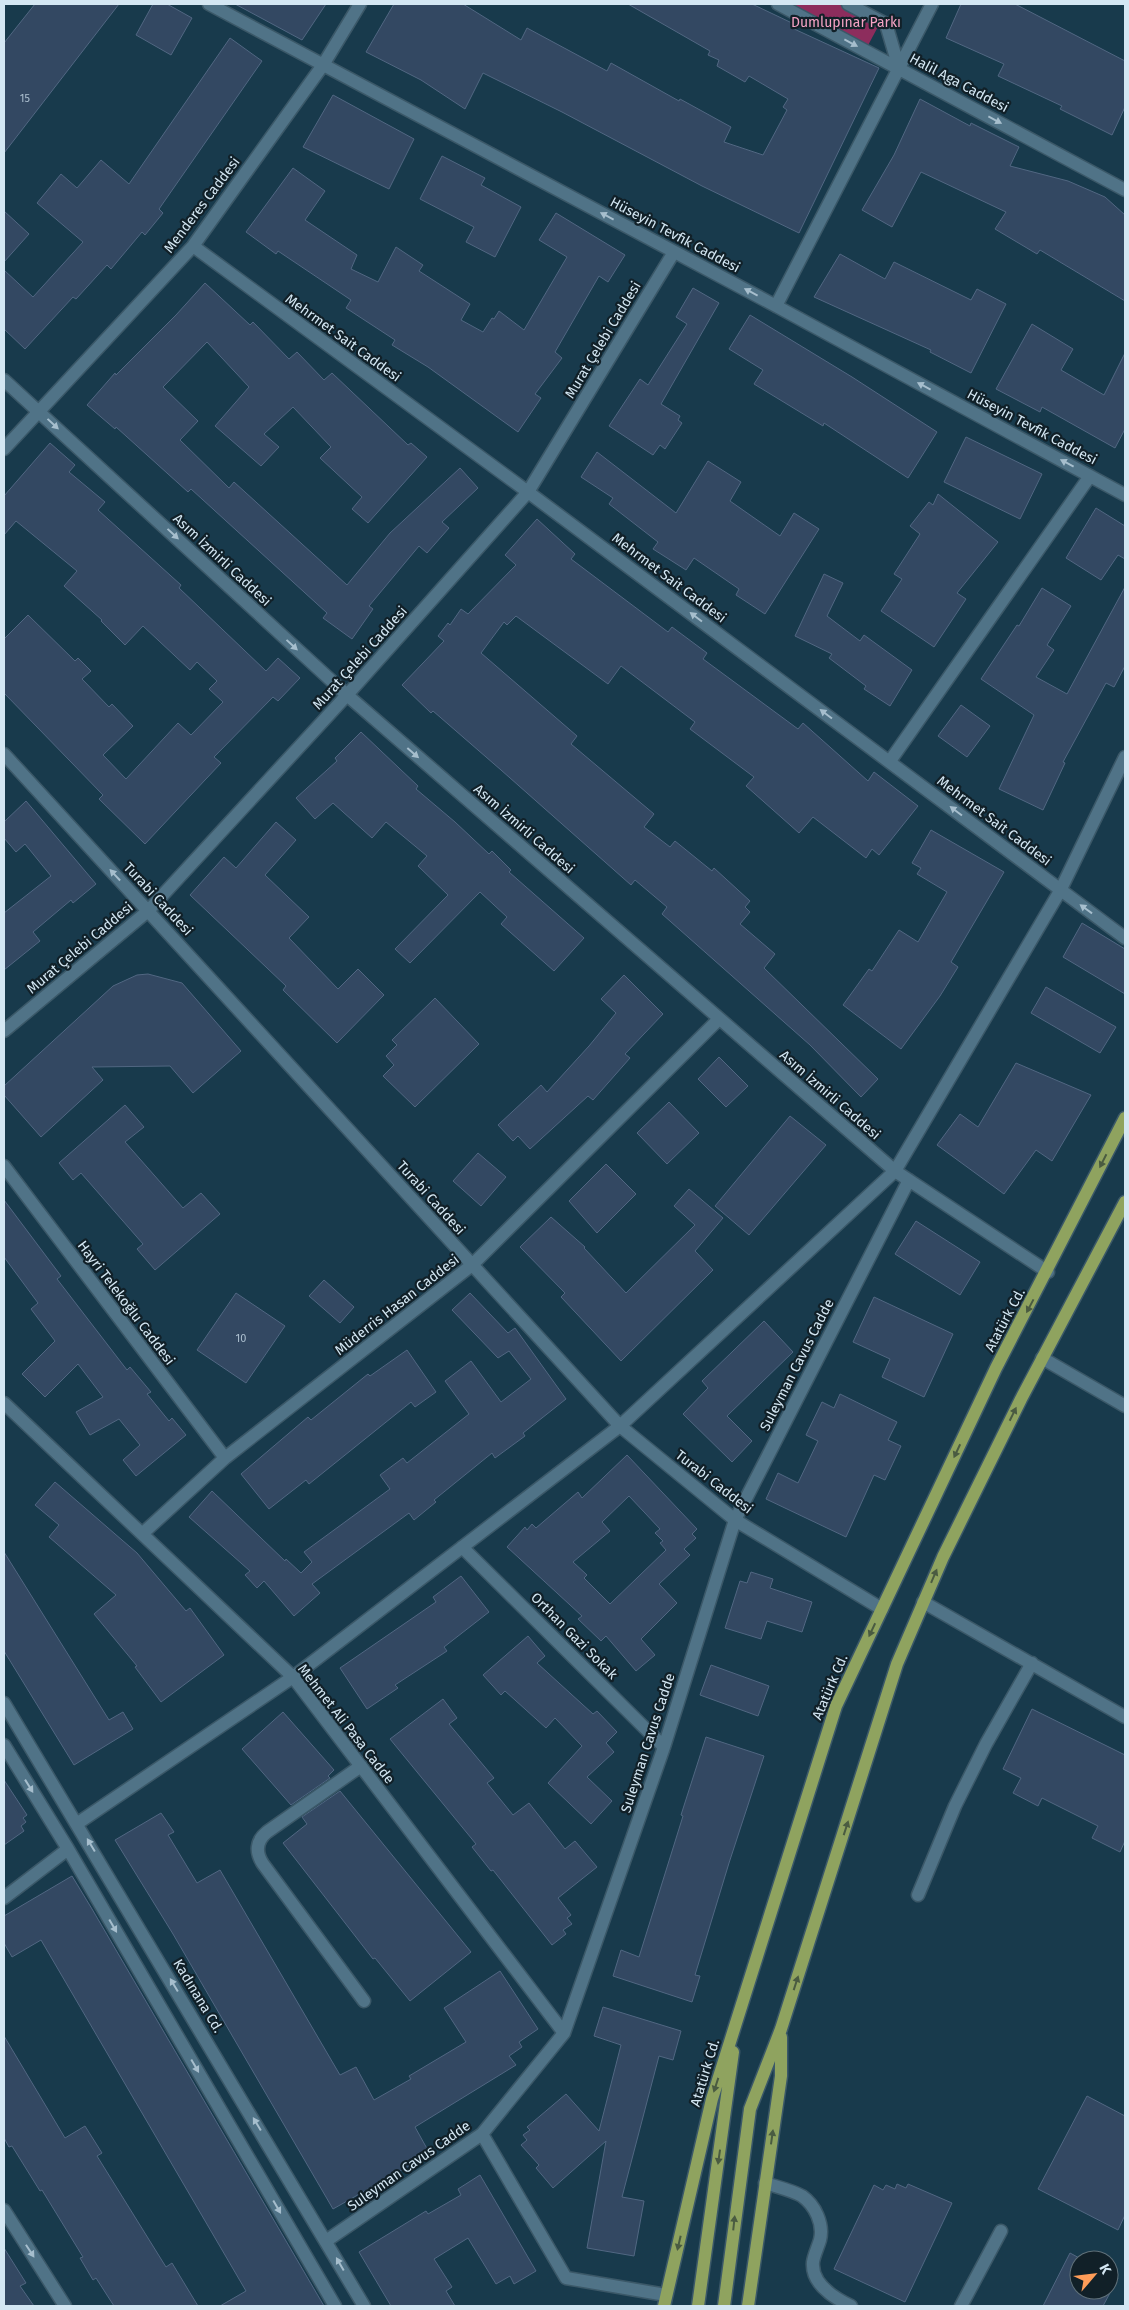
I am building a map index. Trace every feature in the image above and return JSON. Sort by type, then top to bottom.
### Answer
[{"type":"main road","name":"Atatürk Cd.","points":[[665,2301],[712,2099],[836,1706],[996,1368],[1048,1272],[1125,1118]]},
{"type":"main road","points":[[724,2306],[750,2108],[781,2029],[897,1664],[942,1557],[1042,1358],[1125,1202]]},
{"type":"main road","points":[[698,2306],[736,2022]]},
{"type":"main road","points":[[748,2306],[781,2076],[781,2029]]},
{"type":"street","name":"Hüseyin Tevfik Caddesi","points":[[209,4],[776,306],[1125,495]]},
{"type":"street","name":"Menderes Caddesi","points":[[4,449],[193,246],[323,66],[360,4]]},
{"type":"street","name":"Halil Aga Caddesi","points":[[778,4],[1125,190]]},
{"type":"street","points":[[848,4],[886,24],[899,68]]},
{"type":"street","points":[[776,306],[932,4]]},
{"type":"street","name":"Mehrmet Sait Caddesi","points":[[193,246],[528,492],[1125,938]]},
{"type":"street","name":"Murat Çelebi Caddesi","points":[[4,1032],[148,911],[347,695],[528,492],[674,252]]},
{"type":"street","name":"Asım İzmirli Caddesi","points":[[4,380],[347,695],[895,1171],[1048,1272]]},
{"type":"street","points":[[890,761],[1090,476]]},
{"type":"street","name":"Turabi Caddesi","points":[[4,754],[620,1426],[735,1520],[882,1609]]},
{"type":"street","points":[[78,1823],[293,1677],[620,1426],[895,1171],[1060,891],[1125,756]]},
{"type":"street","name":"Müderris Hasan Caddesi","points":[[142,1534],[225,1458],[472,1265],[719,1019]]},
{"type":"street","name":"Hayri Telekoğlu Caddesi","points":[[4,1166],[225,1458]]},
{"type":"street","name":"Suleyman Cavus Cadde","points":[[326,2241],[482,2134],[564,2033],[664,1747],[735,1520],[908,1180]]},
{"type":"street","points":[[1042,1358],[1125,1406]]},
{"type":"street","name":"Mehmet Ali Pasa Cadde","points":[[4,1403],[293,1677],[564,2033]]},
{"type":"street","name":"Orthan Gazi Sokak","points":[[462,1547],[664,1747]]},
{"type":"street","points":[[923,1602],[1125,1717]]},
{"type":"street","points":[[918,1896],[955,1806],[986,1744],[1032,1663]]},
{"type":"street","name":"Kadınana Cd.","points":[[4,1702],[78,1823],[364,2306]]},
{"type":"street","points":[[4,1745],[68,1849],[335,2306]]},
{"type":"street","points":[[360,1766],[267,1832],[262,1836],[257,1846],[259,1859],[364,2001]]},
{"type":"street","points":[[4,1898],[68,1849]]},
{"type":"street","points":[[482,2134],[566,2278],[665,2301]]},
{"type":"street","points":[[765,2183],[802,2196],[814,2209],[821,2228],[821,2238],[813,2262],[814,2271],[826,2291],[851,2306]]},
{"type":"street","points":[[4,2210],[9,2229],[65,2306]]},
{"type":"street","points":[[961,2306],[1001,2231]]},
{"type":"green space","name":"Dumlupınar Parkı","points":[[778,4],[848,4],[881,21],[865,51]]},
{"type":"building","points":[[35,4],[119,4],[4,153],[4,43]]},
{"type":"building","points":[[153,4],[167,4],[192,18],[171,55],[136,35]]},
{"type":"building","points":[[235,4],[326,4],[302,40]]},
{"type":"building","points":[[394,4],[463,4],[521,40],[527,28],[607,71],[611,63],[679,101],[680,99],[731,127],[724,142],[763,155],[787,110],[783,107],[788,99],[749,76],[745,82],[717,66],[719,60],[708,55],[710,51],[628,4],[752,4],[794,24],[792,28],[879,68],[799,233],[702,186],[562,112],[483,73],[465,109],[421,80],[366,52]]},
{"type":"building","points":[[961,4],[1015,4],[1125,61],[1125,107],[1112,135],[1060,109],[1062,106],[998,76],[1004,64],[946,38]]},
{"type":"building","points":[[230,38],[262,61],[159,209],[163,213],[145,235],[142,232],[111,269],[107,265],[76,299],[73,297],[25,349],[4,329],[4,270],[33,297],[83,242],[37,203],[61,174],[77,188],[101,160],[129,184]]},
{"type":"building","points":[[333,95],[414,139],[389,189],[303,147]]},
{"type":"building","points":[[920,99],[970,126],[971,123],[1019,147],[1010,166],[1068,181],[1105,197],[1125,215],[1125,301],[1040,250],[1037,254],[995,229],[1006,212],[921,172],[892,227],[862,210],[894,155]]},
{"type":"building","points":[[442,156],[485,178],[481,185],[521,207],[495,257],[466,242],[474,227],[420,199]]},
{"type":"building","points":[[293,168],[325,191],[305,220],[357,255],[351,269],[378,282],[396,247],[423,265],[419,271],[470,304],[461,320],[483,332],[499,311],[524,330],[567,257],[539,240],[556,213],[625,255],[608,282],[599,276],[555,352],[562,358],[535,394],[541,398],[518,432],[428,367],[392,345],[395,340],[346,308],[351,300],[278,251],[276,254],[246,232]]},
{"type":"building","points":[[4,211],[29,234],[4,262]]},
{"type":"building","points":[[840,254],[885,279],[894,262],[971,300],[977,289],[1006,304],[971,373],[930,352],[931,350],[814,297]]},
{"type":"building","points":[[205,283],[250,325],[253,322],[289,359],[297,352],[324,380],[332,373],[408,445],[411,443],[427,457],[368,523],[352,509],[362,497],[320,458],[331,447],[293,407],[264,434],[279,447],[261,466],[215,426],[249,387],[207,342],[163,387],[198,421],[180,440],[229,488],[234,482],[347,585],[390,533],[460,468],[478,488],[442,522],[449,528],[427,553],[419,546],[369,606],[373,609],[352,639],[323,618],[327,613],[191,489],[188,492],[116,427],[115,429],[87,405],[115,373],[116,375]]},
{"type":"building","points":[[693,288],[719,303],[661,404],[680,416],[678,420],[682,423],[665,449],[660,445],[653,455],[609,426],[640,379],[648,385],[687,324],[676,317]]},
{"type":"building","points":[[750,315],[852,377],[937,432],[908,478],[824,423],[823,426],[754,384],[763,370],[729,349]]},
{"type":"building","points":[[1032,324],[1073,349],[1061,370],[1104,395],[1125,353],[1125,429],[1115,448],[1042,407],[1040,412],[996,389]]},
{"type":"building","points":[[966,437],[1042,474],[1020,519],[944,482]]},
{"type":"building","points":[[50,443],[75,465],[69,472],[105,502],[98,510],[181,585],[179,588],[266,671],[278,658],[300,678],[278,701],[273,697],[214,757],[221,763],[145,844],[99,799],[103,795],[4,693],[4,639],[28,615],[75,661],[78,658],[91,671],[82,679],[109,707],[112,704],[133,726],[103,755],[126,779],[178,723],[191,735],[223,702],[209,689],[217,681],[197,662],[190,670],[143,626],[125,645],[102,620],[64,586],[77,571],[16,521],[4,535],[4,496]]},
{"type":"building","points":[[597,452],[676,513],[708,461],[741,482],[730,501],[780,536],[794,513],[819,529],[765,614],[736,595],[739,589],[694,558],[686,570],[653,549],[658,542],[609,504],[613,498],[581,477]]},
{"type":"building","points":[[938,494],[998,542],[957,593],[966,599],[934,647],[881,611],[902,579],[894,574],[920,534],[910,526],[929,502],[933,505]]},
{"type":"building","points":[[1096,508],[1125,526],[1125,559],[1118,555],[1101,580],[1066,558]]},
{"type":"building","points":[[537,519],[575,554],[571,559],[668,632],[672,627],[707,653],[703,659],[798,729],[803,723],[868,781],[874,772],[918,806],[879,855],[872,849],[866,858],[813,817],[799,833],[746,786],[754,777],[690,729],[695,722],[621,666],[608,684],[516,616],[507,625],[504,622],[481,653],[577,736],[571,744],[654,814],[644,827],[670,847],[675,841],[712,871],[714,868],[750,901],[745,907],[750,912],[740,924],[775,954],[764,968],[878,1079],[861,1097],[810,1045],[662,914],[667,907],[635,880],[631,885],[433,711],[431,713],[402,685],[444,641],[438,636],[448,623],[450,625],[461,609],[468,614],[516,565],[505,555]]},
{"type":"building","points":[[824,574],[843,583],[827,616],[860,641],[864,635],[912,670],[890,706],[864,689],[866,686],[829,658],[832,654],[795,636]]},
{"type":"building","points":[[1125,587],[1125,666],[1114,687],[1106,683],[1063,762],[1065,763],[1043,810],[999,789],[1034,715],[981,679],[1017,625],[1019,626],[1042,588],[1071,606],[1047,645],[1054,650],[1036,677],[1067,694]]},
{"type":"building","points":[[961,705],[990,726],[967,757],[938,736]]},
{"type":"building","points":[[361,732],[418,786],[416,789],[489,854],[492,851],[511,870],[509,872],[584,938],[554,971],[501,924],[507,917],[480,892],[410,963],[395,949],[448,895],[418,866],[427,856],[386,822],[372,838],[333,803],[315,819],[296,798],[337,761],[335,758]]},
{"type":"building","points":[[26,801],[96,884],[73,903],[71,900],[33,932],[40,941],[4,970],[4,913],[51,876],[25,844],[16,852],[4,838],[4,822]]},
{"type":"building","points":[[276,822],[296,840],[265,875],[309,917],[289,938],[338,989],[358,969],[384,995],[337,1043],[283,990],[286,986],[190,895],[224,857],[236,868]]},
{"type":"building","points":[[931,830],[1004,872],[951,962],[958,967],[940,996],[901,1049],[843,1005],[869,969],[872,971],[899,930],[918,942],[947,892],[917,874],[921,868],[912,863]]},
{"type":"building","points":[[1082,923],[1125,949],[1125,994],[1063,957]]},
{"type":"building","points":[[148,974],[182,983],[241,1051],[193,1093],[170,1066],[92,1067],[103,1080],[41,1137],[4,1095],[4,1086],[113,986],[137,975]]},
{"type":"building","points":[[624,975],[663,1014],[625,1054],[630,1058],[593,1100],[588,1096],[530,1149],[518,1136],[513,1141],[498,1125],[541,1085],[547,1092],[589,1046],[616,1013],[601,999]]},
{"type":"building","points":[[1046,987],[1116,1027],[1100,1053],[1031,1013]]},
{"type":"building","points":[[435,998],[479,1044],[415,1107],[383,1076],[394,1065],[386,1056],[397,1045],[392,1040]]},
{"type":"building","points":[[719,1057],[748,1086],[726,1107],[698,1079]]},
{"type":"building","points":[[1016,1063],[1091,1095],[1052,1161],[1036,1150],[1004,1194],[937,1145],[960,1114],[978,1127]]},
{"type":"building","points":[[669,1102],[699,1133],[667,1164],[637,1133]]},
{"type":"building","points":[[125,1105],[144,1127],[125,1142],[183,1208],[201,1193],[220,1214],[155,1270],[137,1249],[143,1244],[81,1173],[73,1180],[59,1163]]},
{"type":"building","points":[[790,1116],[826,1145],[749,1235],[715,1206]]},
{"type":"building","points":[[478,1153],[506,1177],[481,1206],[453,1181]]},
{"type":"building","points":[[606,1164],[636,1194],[597,1233],[569,1201]]},
{"type":"building","points":[[689,1189],[723,1218],[695,1251],[713,1270],[621,1361],[561,1297],[565,1293],[520,1247],[551,1217],[585,1247],[626,1293],[695,1225],[674,1206]]},
{"type":"building","points":[[4,1200],[61,1276],[57,1279],[127,1370],[130,1367],[151,1392],[147,1394],[169,1421],[172,1418],[186,1435],[136,1476],[123,1460],[140,1445],[119,1419],[90,1435],[76,1412],[103,1397],[78,1364],[45,1397],[22,1374],[55,1341],[31,1309],[38,1303],[4,1257]]},
{"type":"building","points":[[916,1221],[980,1262],[960,1295],[895,1254]]},
{"type":"building","points":[[324,1280],[354,1307],[340,1323],[309,1296]]},
{"type":"building","points":[[236,1293],[285,1326],[246,1383],[197,1350]]},
{"type":"building","points":[[470,1293],[508,1333],[515,1328],[566,1399],[523,1433],[525,1436],[495,1458],[492,1453],[434,1500],[436,1502],[414,1520],[409,1513],[312,1584],[320,1593],[294,1616],[264,1581],[257,1588],[245,1575],[250,1571],[189,1517],[212,1491],[285,1561],[286,1559],[301,1573],[312,1562],[304,1552],[390,1489],[380,1475],[403,1458],[407,1463],[469,1414],[445,1381],[471,1361],[501,1402],[531,1379],[509,1351],[498,1358],[452,1310]]},
{"type":"building","points":[[874,1297],[953,1334],[924,1397],[882,1377],[890,1359],[853,1342]]},
{"type":"building","points":[[764,1321],[793,1352],[727,1416],[752,1441],[732,1462],[683,1414],[708,1388],[702,1381]]},
{"type":"building","points":[[407,1350],[436,1392],[415,1407],[411,1402],[309,1484],[306,1480],[269,1509],[241,1474],[308,1417],[311,1420],[368,1374],[370,1376]]},
{"type":"building","points":[[840,1394],[897,1422],[888,1440],[901,1446],[885,1480],[874,1475],[846,1537],[766,1499],[778,1473],[798,1483],[818,1441],[806,1435],[822,1402],[834,1408]]},
{"type":"building","points":[[627,1455],[697,1529],[692,1534],[696,1538],[684,1549],[690,1555],[659,1584],[677,1603],[641,1639],[655,1655],[636,1671],[606,1636],[601,1641],[578,1619],[582,1616],[507,1547],[525,1527],[527,1530],[532,1524],[536,1528],[578,1492],[582,1498]],"holes":[[[629,1496],[660,1529],[655,1533],[663,1541],[660,1543],[666,1550],[610,1604],[584,1578],[587,1575],[573,1562],[610,1531],[602,1522]]]},
{"type":"building","points":[[55,1482],[137,1553],[186,1611],[190,1608],[224,1655],[161,1702],[135,1667],[137,1666],[94,1614],[116,1595],[49,1537],[59,1525],[35,1505]]},
{"type":"building","points":[[4,1552],[109,1720],[123,1712],[133,1729],[74,1765],[4,1651]]},
{"type":"building","points":[[751,1572],[773,1579],[770,1588],[812,1602],[802,1632],[767,1621],[761,1639],[725,1628],[740,1581],[747,1583]]},
{"type":"building","points":[[461,1576],[489,1612],[444,1647],[447,1651],[395,1685],[398,1688],[367,1709],[340,1668],[436,1602],[433,1597]]},
{"type":"building","points":[[528,1636],[545,1656],[537,1663],[593,1714],[597,1711],[617,1732],[606,1743],[614,1752],[587,1777],[612,1801],[591,1824],[548,1783],[582,1746],[555,1718],[546,1728],[505,1691],[501,1695],[483,1675]]},
{"type":"building","points":[[711,1665],[769,1686],[758,1716],[700,1695]]},
{"type":"building","points":[[443,1699],[457,1718],[449,1724],[494,1778],[487,1783],[513,1815],[529,1803],[565,1849],[575,1841],[597,1867],[558,1898],[571,1915],[567,1918],[572,1924],[563,1930],[566,1934],[552,1945],[493,1870],[491,1871],[472,1847],[476,1844],[390,1739]]},
{"type":"building","points":[[1032,1709],[1125,1755],[1125,1841],[1120,1852],[1092,1838],[1098,1826],[1042,1798],[1038,1806],[1013,1793],[1021,1778],[1003,1769]]},
{"type":"building","points":[[283,1712],[334,1770],[328,1776],[330,1778],[291,1805],[242,1749]]},
{"type":"building","points":[[706,1737],[764,1756],[695,1975],[700,1976],[692,2002],[613,1976],[621,1950],[639,1957]]},
{"type":"building","points":[[4,1780],[27,1815],[23,1818],[26,1822],[21,1826],[24,1831],[4,1845]]},
{"type":"building","points":[[340,1791],[471,1952],[410,2001],[375,1958],[373,1959],[283,1843],[307,1824],[302,1817]]},
{"type":"building","points":[[161,1813],[174,1832],[168,1835],[197,1883],[220,1870],[340,2075],[356,2067],[374,2100],[411,2079],[409,2076],[466,2042],[444,2008],[500,1971],[538,2029],[519,2042],[522,2047],[509,2056],[516,2065],[415,2127],[430,2154],[333,2209],[173,1934],[115,1840]]},
{"type":"building","points":[[72,1876],[324,2306],[220,2306],[246,2291],[41,1940],[12,1957],[4,1943],[4,1916]]},
{"type":"building","points":[[603,2007],[681,2031],[673,2060],[659,2056],[622,2197],[644,2201],[634,2256],[587,2248],[606,2141],[553,2188],[536,2168],[539,2165],[521,2145],[527,2140],[523,2135],[530,2130],[527,2127],[566,2094],[599,2131],[621,2045],[594,2036]]},
{"type":"building","points":[[4,2036],[65,2138],[85,2126],[102,2153],[97,2156],[166,2267],[172,2263],[198,2306],[114,2306],[96,2278],[93,2280],[80,2258],[83,2257],[42,2190],[40,2191],[12,2146],[9,2147],[4,2138]]},
{"type":"building","points":[[1087,2096],[1125,2116],[1125,2215],[1118,2230],[1038,2189]]},
{"type":"building","points":[[480,2175],[536,2271],[514,2284],[510,2276],[496,2284],[468,2238],[434,2259],[452,2287],[446,2291],[455,2306],[391,2306],[359,2252],[426,2211],[428,2214],[461,2195],[458,2189]]},
{"type":"building","points":[[897,2184],[906,2188],[908,2184],[952,2203],[905,2302],[834,2269],[874,2185],[883,2190],[886,2185],[895,2189]]},
{"type":"building","points":[[4,2248],[26,2283],[20,2286],[34,2306],[4,2306]]},
{"type":"building","points":[[1069,2255],[1069,2300],[1106,2300],[1103,2306],[1043,2306]]}]
